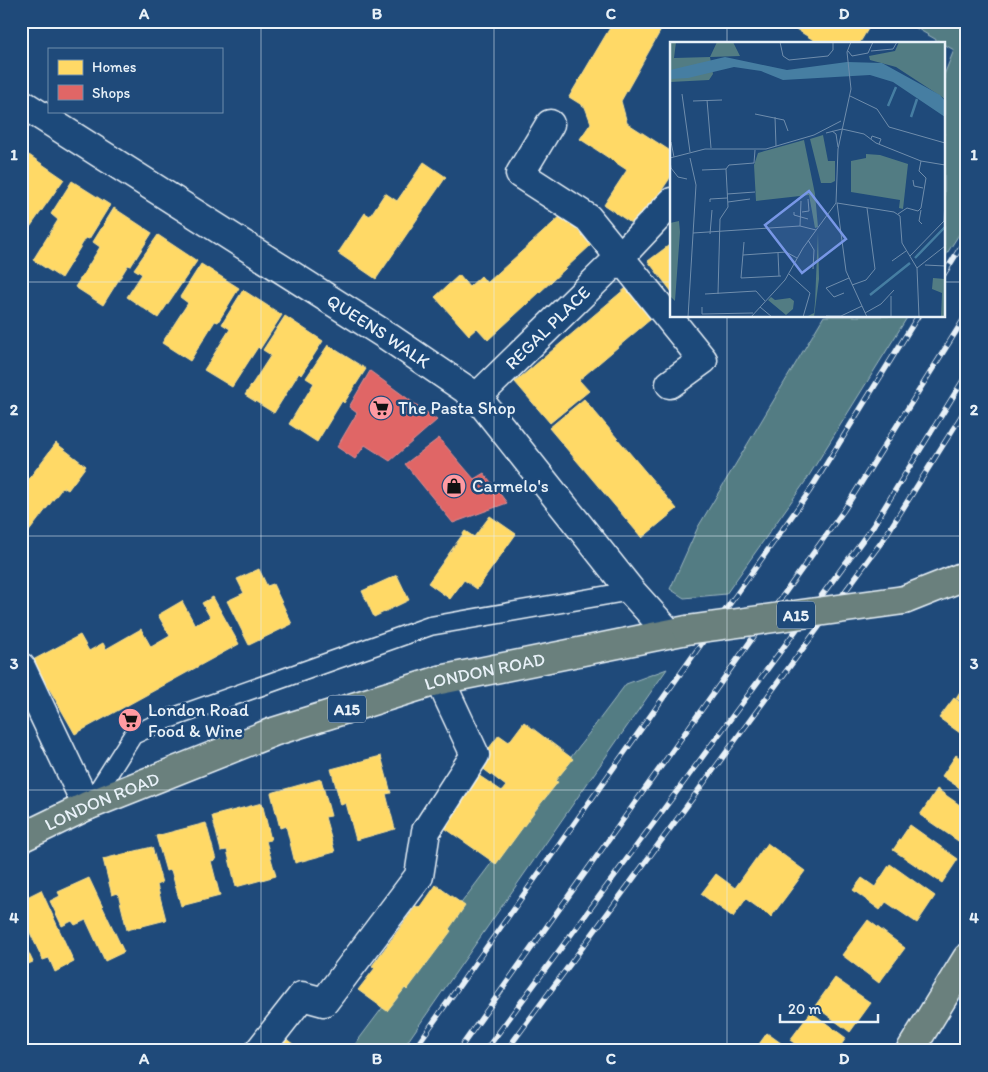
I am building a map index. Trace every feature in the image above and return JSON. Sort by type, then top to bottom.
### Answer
[{"type":"main road","name":"LONDON ROAD","points":[[21,838],[88,806],[273,732],[440,680],[678,631],[904,600],[967,575]]},
{"type":"main road","points":[[910,1051],[967,958]]},
{"type":"street","name":"QUEENS WALK","points":[[21,103],[387,336],[477,397],[631,591],[678,631]]},
{"type":"street","points":[[550,124],[520,174],[588,218],[702,360],[670,384]]},
{"type":"street","name":"REGAL PLACE","points":[[477,397],[669,210]]},
{"type":"street","points":[[21,666],[88,806]]},
{"type":"street","points":[[259,1051],[302,996],[324,1002],[419,876],[426,830],[475,755],[440,680]]},
{"type":"lane","points":[[88,806],[133,735],[163,721],[430,626],[631,591]]},
{"type":"green space","points":[[904,21],[967,21],[967,222],[946,255],[946,70],[954,50],[946,45],[946,42],[940,42]]},
{"type":"green space","points":[[823,318],[907,318],[805,482],[726,594],[684,598],[670,589],[698,527]]},
{"type":"green space","points":[[667,669],[400,1051],[350,1051],[626,684]]},
{"type":"building: Homes","points":[[614,21],[666,21],[621,101],[627,123],[670,151],[670,178],[637,227],[604,205],[627,170],[580,139],[591,123],[585,107],[569,97]]},
{"type":"building: Homes","points":[[783,21],[855,21],[868,29],[860,42],[817,42]]},
{"type":"building: Homes","points":[[29,155],[64,179],[21,240],[21,165]]},
{"type":"building: Homes","points":[[424,162],[446,177],[376,279],[338,253],[365,213],[370,216],[385,193],[397,201]]},
{"type":"building: Homes","points":[[72,181],[110,205],[89,239],[86,238],[61,278],[33,260],[58,220],[51,214]]},
{"type":"building: Homes","points":[[114,208],[152,233],[131,266],[128,265],[103,305],[75,287],[100,247],[93,242]]},
{"type":"building: Homes","points":[[563,214],[591,245],[488,340],[477,328],[469,335],[435,297],[459,275],[469,287],[481,276],[487,283]]},
{"type":"building: Homes","points":[[158,235],[197,261],[158,318],[127,297],[142,274],[134,269]]},
{"type":"building: Homes","points":[[670,244],[670,289],[648,261]]},
{"type":"building: Homes","points":[[201,264],[239,288],[218,322],[215,321],[190,361],[162,343],[188,303],[180,297]]},
{"type":"building: Homes","points":[[632,283],[658,313],[579,380],[589,391],[550,423],[515,382]]},
{"type":"building: Homes","points":[[243,290],[282,315],[232,387],[204,370],[230,329],[222,324]]},
{"type":"building: Homes","points":[[285,316],[323,341],[301,375],[299,373],[274,413],[245,395],[271,355],[263,350]]},
{"type":"building: Homes","points":[[328,345],[366,369],[344,403],[342,401],[317,442],[289,424],[314,383],[306,378]]},
{"type":"building: Homes","points":[[584,399],[677,509],[642,538],[549,428]]},
{"type":"building: Homes","points":[[56,443],[86,466],[68,490],[63,487],[21,542],[21,489]]},
{"type":"building: Homes","points":[[490,516],[516,534],[477,589],[464,580],[450,599],[428,583],[465,531],[474,537]]},
{"type":"building: Homes","points":[[259,569],[267,586],[273,584],[292,624],[249,645],[227,601],[244,593],[237,579]]},
{"type":"building: Homes","points":[[397,575],[409,600],[374,617],[362,591]]},
{"type":"building: Homes","points":[[213,597],[239,644],[75,734],[33,660],[80,635],[89,651],[103,643],[106,649],[141,629],[151,647],[170,636],[158,615],[182,601],[195,625],[210,617],[202,603]]},
{"type":"building: Homes","points":[[967,683],[967,705],[956,698]]},
{"type":"building: Homes","points":[[954,698],[967,707],[967,738],[939,718]]},
{"type":"building: Homes","points":[[524,722],[573,759],[555,781],[558,782],[496,864],[439,824],[472,771],[502,791],[506,786],[477,764],[499,735],[509,742]]},
{"type":"building: Homes","points":[[21,730],[29,743],[21,748]]},
{"type":"building: Homes","points":[[956,755],[967,763],[967,793],[942,776]]},
{"type":"building: Homes","points":[[381,756],[391,793],[386,794],[395,829],[356,840],[346,803],[341,805],[331,769]]},
{"type":"building: Homes","points":[[321,779],[331,816],[325,817],[335,852],[295,863],[286,826],[280,828],[271,793]]},
{"type":"building: Homes","points":[[937,789],[967,810],[967,847],[920,815]]},
{"type":"building: Homes","points":[[262,803],[271,840],[266,841],[276,876],[236,887],[227,850],[221,851],[212,816]]},
{"type":"building: Homes","points":[[206,823],[216,860],[211,861],[220,896],[181,906],[171,870],[166,871],[156,836]]},
{"type":"building: Homes","points":[[910,825],[958,859],[942,883],[893,850]]},
{"type":"building: Homes","points":[[767,843],[805,871],[771,917],[746,899],[733,917],[701,894],[716,874],[735,888]]},
{"type":"building: Homes","points":[[152,847],[162,883],[157,885],[166,920],[127,930],[118,893],[112,895],[103,859]]},
{"type":"building: Homes","points":[[890,864],[935,896],[917,923],[886,902],[880,910],[853,890],[862,878],[875,887]]},
{"type":"building: Homes","points":[[89,878],[124,952],[105,961],[86,920],[75,925],[72,921],[62,926],[50,901],[60,896],[58,892]]},
{"type":"building: Homes","points":[[436,885],[465,906],[449,929],[451,931],[407,990],[405,988],[387,1011],[358,990],[375,968],[372,966],[416,906],[420,908]]},
{"type":"building: Homes","points":[[41,890],[74,962],[55,972],[49,958],[43,960],[21,914],[21,900]]},
{"type":"building: Homes","points":[[868,920],[905,948],[879,983],[842,955]]},
{"type":"building: Homes","points":[[21,937],[33,962],[21,967]]},
{"type":"building: Homes","points":[[835,978],[871,1003],[850,1032],[815,1006]]},
{"type":"building: Homes","points":[[811,1012],[846,1038],[837,1051],[805,1051],[790,1040]]},
{"type":"building: Homes","points":[[767,1033],[792,1051],[763,1051],[757,1047]]},
{"type":"building: Homes","points":[[285,1038],[302,1051],[276,1051]]},
{"type":"building: Shops","points":[[370,371],[437,420],[390,461],[365,445],[355,459],[337,447],[357,413],[349,407]]},
{"type":"building: Shops","points":[[439,438],[474,479],[484,473],[507,503],[453,523],[405,464]]},
{"type":"railway","points":[[946,271],[967,237]]},
{"type":"railway","points":[[458,1051],[844,510],[967,314]]},
{"type":"railway","points":[[413,1051],[809,492],[917,318]]},
{"type":"railway","points":[[485,1051],[873,526],[967,374]]},
{"type":"railway","points":[[506,1051],[883,540],[967,407]]},
{"type":"place","name":"The Pasta Shop","points":[[381,408]]},
{"type":"place","name":"Carmelo's","points":[[454,486]]},
{"type":"place","name":"London Road Food & Wine","points":[[130,720]]}]
